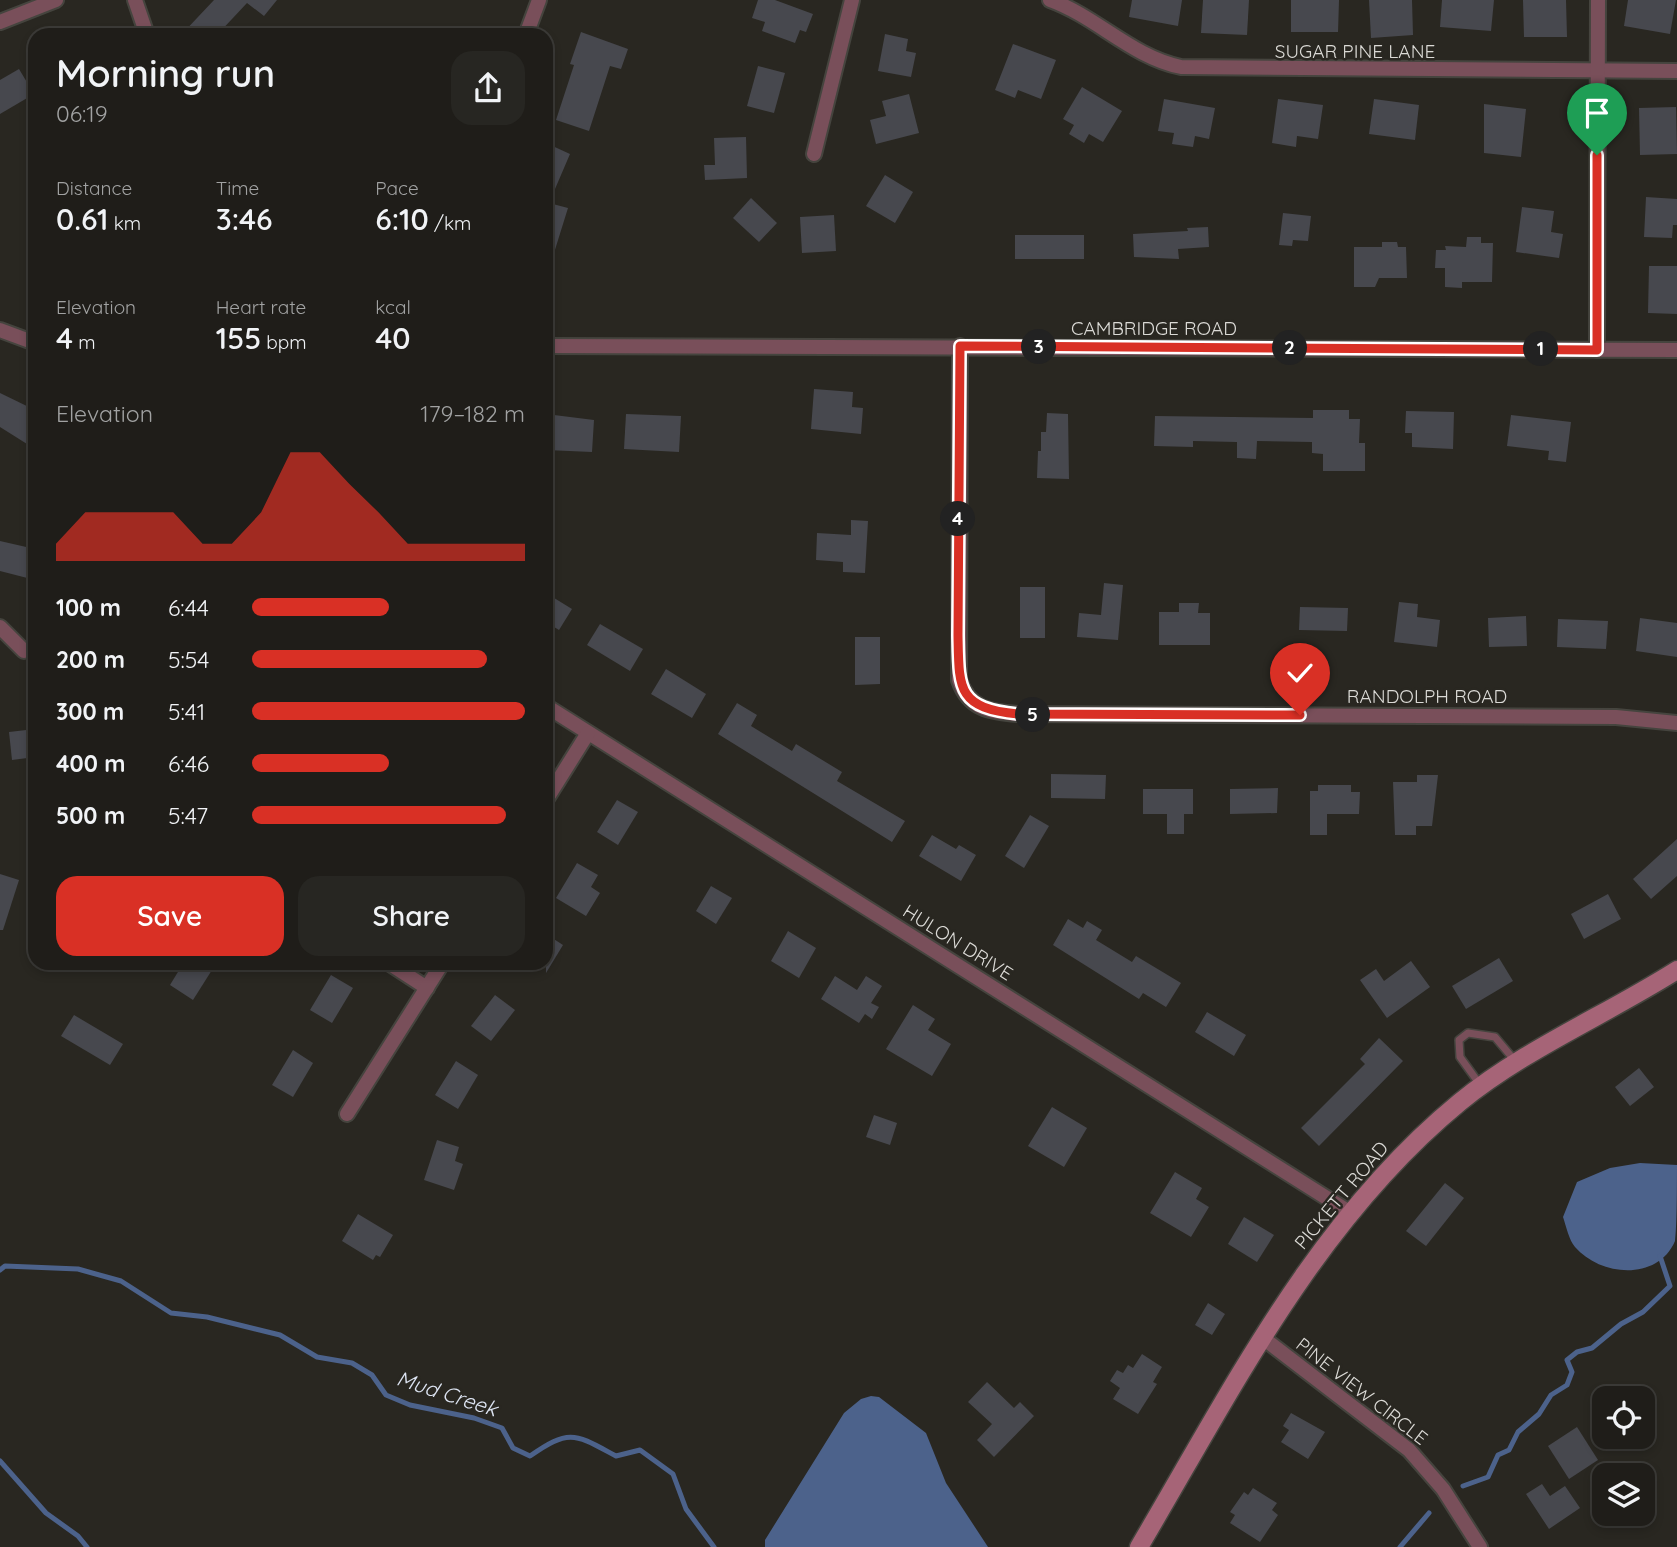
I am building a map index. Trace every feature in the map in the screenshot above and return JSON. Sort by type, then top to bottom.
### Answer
[{"type":"street","points":[[0,22],[56,0]]},
{"type":"street","points":[[135,0],[145,28]]},
{"type":"street","points":[[528,28],[538,0]]},
{"type":"street","points":[[814,154],[852,0]]},
{"type":"street","name":"SUGAR PINE LANE","points":[[1050,0],[1067,3],[1150,58],[1181,67],[1677,71]]},
{"type":"street","points":[[1597,350],[1598,0]]},
{"type":"street","points":[[0,330],[28,340]]},
{"type":"street","name":"CAMBRIDGE ROAD","points":[[553,346],[1677,350]]},
{"type":"street","name":"RANDOLPH ROAD","points":[[960,346],[959,680],[970,701],[989,711],[1018,714],[1577,716],[1677,723]]},
{"type":"street","points":[[0,627],[23,651]]},
{"type":"street","name":"HULON DRIVE","points":[[553,710],[1349,1212]]},
{"type":"street","points":[[553,789],[588,733]]},
{"type":"street","points":[[399,970],[427,988]]},
{"type":"street","points":[[348,1114],[438,970]]},
{"type":"street","name":"PICKETT ROAD","points":[[1139,1547],[1263,1338],[1322,1247],[1349,1212],[1426,1131],[1481,1086],[1677,970]]},
{"type":"street","name":"PINE VIEW CIRCLE","points":[[1263,1338],[1409,1450],[1443,1489],[1480,1547]]},
{"type":"lane","points":[[1481,1086],[1460,1058],[1460,1040],[1464,1035],[1468,1033],[1495,1037],[1516,1063]]},
{"type":"water","points":[[1640,1163],[1677,1165],[1675,1241],[1667,1254],[1656,1263],[1643,1268],[1614,1269],[1586,1257],[1575,1247],[1563,1217],[1577,1182],[1610,1168]]},
{"type":"water","points":[[879,1397],[926,1433],[946,1483],[988,1547],[765,1547],[765,1540],[844,1413],[861,1399]]},
{"type":"building","points":[[214,0],[277,0],[264,16],[247,3],[224,28],[188,28]]},
{"type":"building","points":[[758,0],[775,0],[813,14],[806,32],[800,30],[795,43],[762,31],[765,22],[752,18]]},
{"type":"building","points":[[1132,0],[1182,0],[1178,26],[1129,17]]},
{"type":"building","points":[[1203,0],[1249,0],[1247,35],[1201,33]]},
{"type":"building","points":[[1291,0],[1339,0],[1338,32],[1291,32]]},
{"type":"building","points":[[1369,0],[1412,0],[1413,35],[1371,38]]},
{"type":"building","points":[[1442,0],[1494,0],[1491,31],[1440,27]]},
{"type":"building","points":[[1523,0],[1566,0],[1567,37],[1524,37]]},
{"type":"building","points":[[1628,0],[1676,0],[1670,34],[1624,26]]},
{"type":"building","points":[[581,32],[628,49],[621,69],[610,66],[589,131],[556,120],[574,65],[570,64]]},
{"type":"building","points":[[885,34],[908,39],[906,51],[916,53],[911,77],[878,71]]},
{"type":"building","points":[[1013,44],[1056,60],[1041,99],[1018,90],[1015,98],[995,90]]},
{"type":"building","points":[[758,66],[785,73],[774,113],[747,106]]},
{"type":"building","points":[[19,69],[28,84],[28,98],[0,114],[0,80]]},
{"type":"building","points":[[1082,87],[1122,111],[1103,142],[1089,134],[1084,143],[1069,134],[1074,125],[1063,119]]},
{"type":"building","points":[[909,94],[919,133],[876,144],[870,120],[886,116],[882,101]]},
{"type":"building","points":[[1164,99],[1215,108],[1209,139],[1195,136],[1193,147],[1172,144],[1174,133],[1158,131]]},
{"type":"building","points":[[1278,99],[1323,105],[1318,139],[1297,136],[1296,147],[1272,143]]},
{"type":"building","points":[[1374,99],[1419,105],[1415,140],[1369,134]]},
{"type":"building","points":[[1484,104],[1526,109],[1521,157],[1484,153]]},
{"type":"building","points":[[1676,107],[1677,154],[1640,155],[1639,108]]},
{"type":"building","points":[[746,137],[747,178],[705,180],[704,165],[715,165],[714,138]]},
{"type":"building","points":[[553,146],[570,154],[553,194]]},
{"type":"building","points":[[885,175],[913,192],[895,223],[866,206]]},
{"type":"building","points":[[1646,197],[1677,199],[1677,225],[1673,225],[1672,238],[1644,237]]},
{"type":"building","points":[[751,198],[777,223],[759,242],[733,218]]},
{"type":"building","points":[[553,204],[568,208],[553,256]]},
{"type":"building","points":[[1522,207],[1554,211],[1551,232],[1563,234],[1559,258],[1516,252]]},
{"type":"building","points":[[1283,213],[1311,216],[1308,241],[1293,240],[1292,246],[1279,245]]},
{"type":"building","points":[[834,215],[836,251],[802,253],[800,217]]},
{"type":"building","points":[[1208,227],[1209,247],[1178,249],[1179,259],[1134,257],[1133,234],[1188,231],[1187,228]]},
{"type":"building","points":[[1015,235],[1084,235],[1084,259],[1015,259]]},
{"type":"building","points":[[1467,237],[1481,237],[1481,243],[1493,243],[1492,282],[1462,282],[1462,288],[1445,287],[1445,268],[1435,268],[1436,250],[1446,250],[1445,246],[1466,247]]},
{"type":"building","points":[[1382,242],[1397,242],[1398,247],[1406,247],[1407,278],[1379,278],[1375,287],[1354,287],[1354,247],[1382,247]]},
{"type":"building","points":[[1649,266],[1677,266],[1677,314],[1648,313]]},
{"type":"building","points":[[814,389],[853,392],[852,407],[863,408],[861,434],[811,429]]},
{"type":"building","points":[[0,393],[28,407],[28,445],[0,427]]},
{"type":"building","points":[[1313,410],[1349,410],[1349,419],[1360,419],[1359,443],[1365,443],[1365,471],[1323,471],[1323,454],[1312,453],[1312,442],[1257,441],[1256,459],[1237,458],[1237,442],[1193,441],[1193,447],[1154,446],[1155,416],[1313,418]]},
{"type":"building","points":[[1406,411],[1454,412],[1453,449],[1412,447],[1412,433],[1405,433]]},
{"type":"building","points":[[1047,413],[1068,414],[1069,479],[1037,478],[1038,451],[1041,451],[1041,432],[1046,432]]},
{"type":"building","points":[[626,414],[681,416],[679,452],[624,449]]},
{"type":"building","points":[[553,415],[594,420],[592,452],[553,450]]},
{"type":"building","points":[[1511,415],[1571,422],[1566,462],[1548,460],[1549,451],[1507,446]]},
{"type":"building","points":[[851,520],[868,521],[865,573],[843,572],[843,562],[816,560],[817,533],[851,535]]},
{"type":"building","points":[[0,541],[28,547],[28,578],[0,571]]},
{"type":"building","points":[[1104,583],[1123,585],[1118,640],[1077,637],[1079,613],[1101,615]]},
{"type":"building","points":[[1020,587],[1045,587],[1045,638],[1020,638]]},
{"type":"building","points":[[553,597],[572,609],[559,630],[553,626]]},
{"type":"building","points":[[1399,602],[1418,604],[1417,617],[1440,620],[1437,647],[1394,642]]},
{"type":"building","points":[[1179,603],[1199,603],[1198,613],[1210,613],[1210,645],[1159,645],[1159,612],[1179,612]]},
{"type":"building","points":[[1300,607],[1348,608],[1347,631],[1299,630]]},
{"type":"building","points":[[1526,616],[1527,646],[1489,647],[1488,618]]},
{"type":"building","points":[[1640,618],[1677,623],[1677,657],[1636,651]]},
{"type":"building","points":[[1558,619],[1608,621],[1606,649],[1557,647]]},
{"type":"building","points":[[600,624],[643,649],[630,671],[587,645]]},
{"type":"building","points":[[855,637],[880,637],[880,684],[855,685]]},
{"type":"building","points":[[666,669],[706,694],[692,718],[651,694]]},
{"type":"building","points":[[737,703],[757,715],[751,726],[792,751],[796,744],[842,772],[837,781],[905,821],[892,842],[718,734]]},
{"type":"building","points":[[28,730],[28,758],[12,760],[9,732]]},
{"type":"building","points":[[1051,774],[1106,775],[1105,799],[1051,798]]},
{"type":"building","points":[[1417,775],[1438,775],[1432,826],[1416,826],[1416,835],[1395,835],[1393,782],[1417,782]]},
{"type":"building","points":[[1318,785],[1351,785],[1351,792],[1360,792],[1359,814],[1327,814],[1327,835],[1310,835],[1310,791],[1318,791]]},
{"type":"building","points":[[1278,788],[1277,813],[1230,814],[1230,789]]},
{"type":"building","points":[[1143,789],[1193,789],[1193,814],[1184,814],[1184,834],[1167,834],[1167,814],[1143,814]]},
{"type":"building","points":[[617,800],[638,812],[618,845],[597,832]]},
{"type":"building","points":[[1030,815],[1049,826],[1024,868],[1005,856]]},
{"type":"building","points":[[932,835],[956,849],[959,845],[976,855],[961,881],[919,856]]},
{"type":"building","points":[[1677,839],[1677,876],[1651,899],[1633,879]]},
{"type":"building","points":[[577,863],[598,875],[591,887],[600,893],[586,916],[556,898]]},
{"type":"building","points":[[0,874],[19,880],[3,930],[0,930]]},
{"type":"building","points":[[711,886],[732,898],[716,924],[696,911]]},
{"type":"building","points":[[1608,894],[1621,919],[1584,939],[1571,914]]},
{"type":"building","points":[[1068,919],[1083,928],[1087,921],[1102,930],[1096,940],[1132,962],[1136,956],[1181,983],[1166,1007],[1143,993],[1139,999],[1053,945]]},
{"type":"building","points":[[788,931],[816,948],[799,978],[771,961]]},
{"type":"building","points":[[553,939],[563,945],[553,961]]},
{"type":"building","points":[[1499,958],[1513,981],[1466,1009],[1452,986]]},
{"type":"building","points":[[1411,961],[1430,987],[1387,1018],[1360,980],[1376,969],[1384,981]]},
{"type":"building","points":[[179,970],[212,970],[193,1000],[170,985]]},
{"type":"building","points":[[331,975],[353,988],[332,1023],[310,1010]]},
{"type":"building","points":[[835,976],[857,990],[866,976],[882,986],[871,1003],[879,1007],[872,1019],[865,1014],[859,1023],[821,999]]},
{"type":"building","points":[[495,995],[515,1010],[491,1041],[471,1026]]},
{"type":"building","points":[[913,1005],[935,1019],[928,1030],[951,1044],[932,1076],[886,1049]]},
{"type":"building","points":[[1207,1012],[1246,1035],[1234,1056],[1195,1032]]},
{"type":"building","points":[[74,1015],[123,1044],[110,1065],[61,1036]]},
{"type":"building","points":[[1379,1038],[1403,1061],[1319,1146],[1301,1128],[1365,1064],[1360,1059]]},
{"type":"building","points":[[293,1050],[313,1063],[293,1097],[272,1085]]},
{"type":"building","points":[[456,1061],[478,1075],[458,1109],[435,1095]]},
{"type":"building","points":[[1639,1068],[1654,1087],[1630,1106],[1615,1087]]},
{"type":"building","points":[[1052,1107],[1087,1128],[1064,1167],[1028,1146]]},
{"type":"building","points":[[874,1115],[897,1123],[890,1145],[866,1137]]},
{"type":"building","points":[[437,1140],[459,1147],[455,1161],[463,1164],[454,1190],[424,1180]]},
{"type":"building","points":[[1175,1172],[1202,1188],[1196,1199],[1209,1207],[1191,1237],[1150,1213]]},
{"type":"building","points":[[1445,1183],[1464,1198],[1426,1246],[1406,1231]]},
{"type":"building","points":[[358,1214],[393,1235],[380,1257],[376,1255],[373,1260],[342,1241]]},
{"type":"building","points":[[1244,1217],[1274,1235],[1257,1262],[1228,1244]]},
{"type":"building","points":[[1208,1303],[1225,1314],[1212,1335],[1195,1325]]},
{"type":"building","points":[[1142,1354],[1162,1367],[1153,1382],[1157,1384],[1138,1414],[1113,1399],[1120,1388],[1110,1381],[1117,1370],[1123,1373],[1128,1365],[1133,1368]]},
{"type":"building","points":[[987,1382],[1014,1408],[1020,1402],[1034,1416],[994,1457],[977,1440],[992,1424],[968,1402]]},
{"type":"building","points":[[1291,1413],[1325,1432],[1308,1459],[1281,1442],[1289,1430],[1283,1426]]},
{"type":"building","points":[[1577,1427],[1598,1460],[1569,1479],[1548,1446]]},
{"type":"building","points":[[1542,1484],[1550,1496],[1565,1486],[1580,1508],[1549,1529],[1526,1494]]},
{"type":"building","points":[[1253,1488],[1277,1503],[1272,1510],[1278,1515],[1260,1542],[1230,1523],[1235,1515],[1230,1512],[1244,1492],[1248,1495]]},
{"type":"waterway","points":[[1463,1486],[1488,1477],[1498,1455],[1509,1450],[1518,1432],[1539,1414],[1551,1395],[1567,1385],[1572,1372],[1567,1360],[1577,1352],[1592,1348],[1621,1324],[1643,1312],[1670,1286],[1660,1256]]},
{"type":"waterway","name":"Mud Creek","points":[[0,1270],[5,1266],[78,1269],[121,1281],[171,1313],[207,1317],[280,1335],[317,1357],[352,1363],[372,1375],[386,1395],[410,1405],[474,1418],[502,1428],[513,1448],[530,1456],[555,1441],[573,1437],[616,1456],[640,1450],[673,1474],[686,1509],[714,1547]]},
{"type":"waterway","points":[[0,1461],[46,1513],[78,1536],[87,1547]]},
{"type":"waterway","points":[[1400,1547],[1429,1513]]},
{"type":"route","points":[[1300,715],[1018,714],[989,711],[966,697],[959,680],[958,635],[957,473],[960,346],[1597,350],[1597,155]]}]
